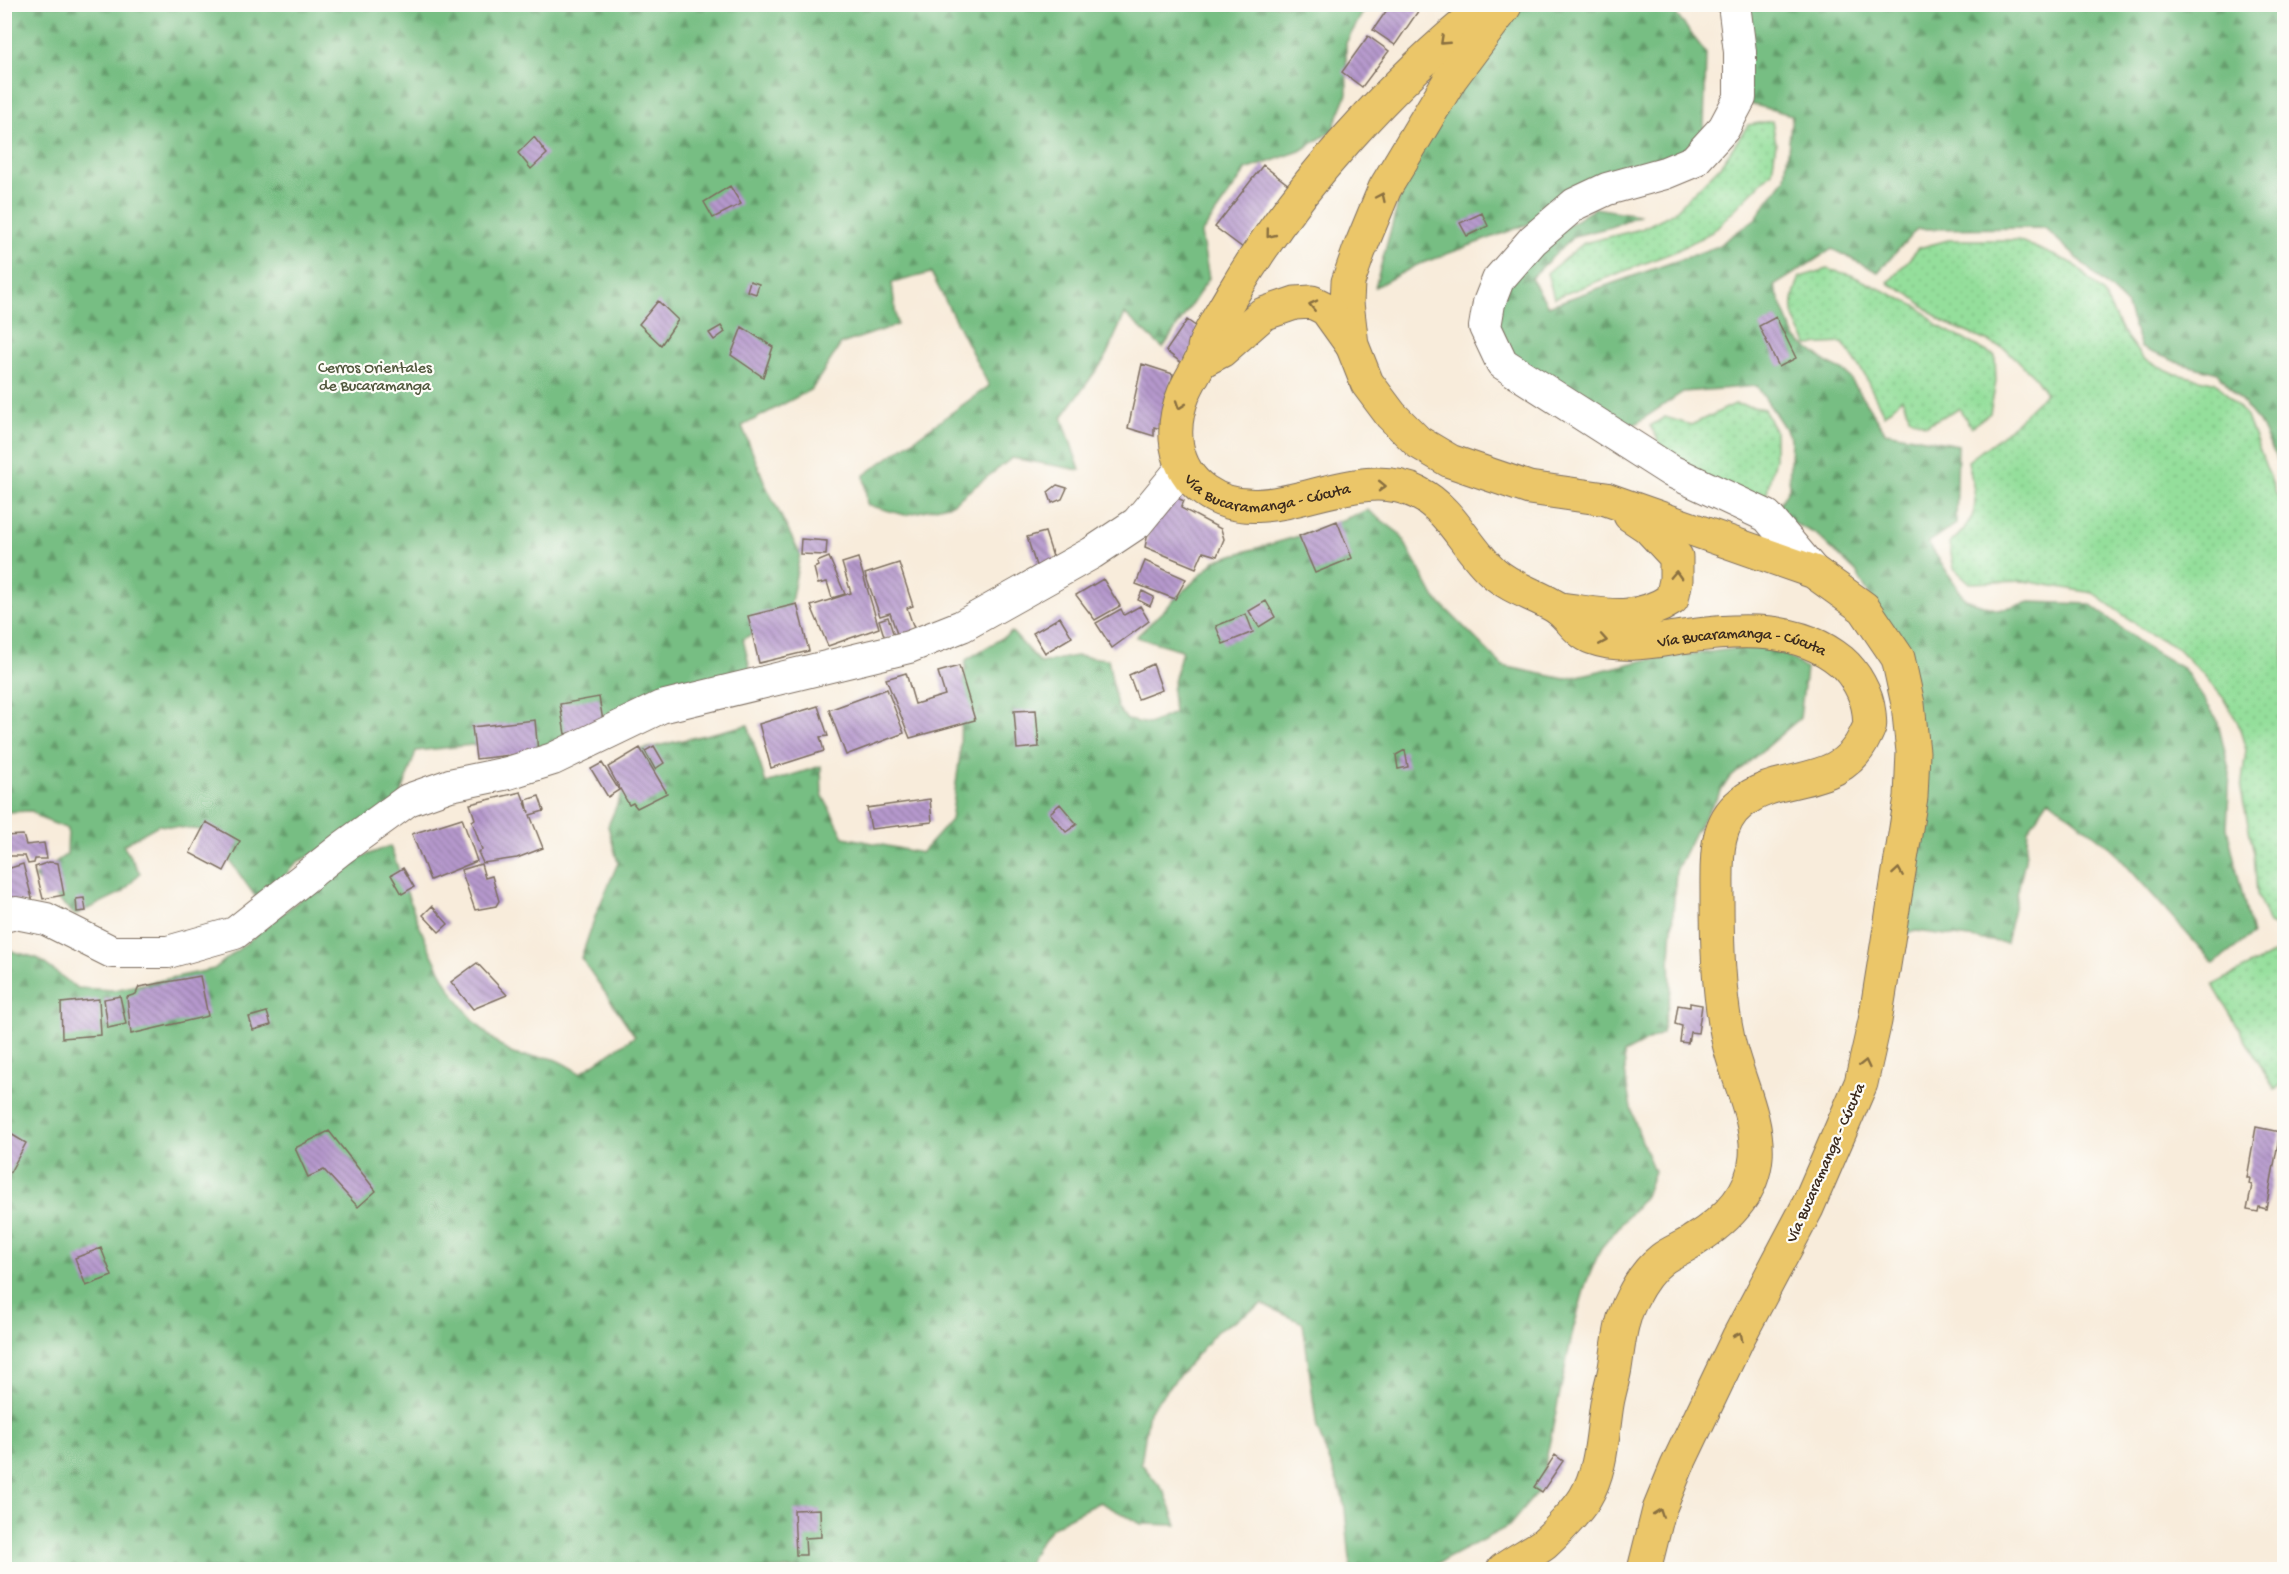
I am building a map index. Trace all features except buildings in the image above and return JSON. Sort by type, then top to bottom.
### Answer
[{"type":"highway","name":"Vía Bucaramanga - Cúcuta","points":[[1489,4],[1447,38],[1364,123],[1306,188],[1264,241],[1206,340],[1200,362],[1186,387],[1176,416],[1175,437],[1183,467],[1190,478],[1209,495],[1258,506],[1282,504],[1321,491],[1357,486],[1396,486],[1418,493],[1437,507],[1488,568],[1514,589],[1560,609],[1572,625],[1588,637],[1612,642],[1651,642],[1731,632],[1781,633],[1814,643],[1837,657],[1851,670],[1868,703],[1870,725],[1859,748],[1850,760],[1810,780],[1760,791],[1738,804],[1724,824],[1717,863],[1719,957],[1729,1044],[1755,1140],[1756,1159],[1751,1180],[1738,1204],[1724,1218],[1690,1244],[1664,1257],[1647,1274],[1621,1322],[1603,1440],[1595,1474],[1584,1500],[1544,1544],[1503,1569]]},
{"type":"highway","name":"Vía Bucaramanga - Cúcuta","points":[[1505,4],[1451,78],[1385,188],[1348,282],[1347,303],[1352,345],[1367,383],[1391,415],[1418,442],[1450,461],[1529,488],[1606,499],[1815,572],[1864,608],[1898,658],[1908,704],[1913,752],[1911,797],[1875,1021],[1861,1083],[1807,1208],[1738,1338],[1677,1466],[1659,1510],[1644,1569]]},
{"type":"highway","points":[[1200,362],[1221,351],[1263,314],[1295,303],[1312,302],[1326,309],[1352,345]]},
{"type":"highway","points":[[1560,609],[1621,617],[1648,612],[1672,599],[1676,580],[1676,557],[1648,527],[1606,499]]},
{"type":"street","points":[[1734,4],[1740,52],[1740,98],[1724,128],[1694,161],[1665,173],[1607,189],[1575,204],[1533,240],[1498,280],[1489,303],[1485,327],[1502,363],[1671,471],[1767,516],[1815,572]]},
{"type":"street","points":[[4,916],[16,913],[46,919],[112,952],[168,952],[235,933],[342,848],[408,801],[450,785],[508,773],[553,759],[662,707],[909,647],[962,626],[1092,553],[1137,523],[1183,467]]},
{"type":"green space","name":"Cerros Orientales de Bucaramanga","points":[[4,5],[1367,5],[1346,43],[1347,94],[1332,131],[1300,151],[1246,170],[1201,234],[1209,278],[1163,348],[1125,314],[1104,360],[1062,417],[1080,470],[1012,458],[952,504],[905,515],[867,505],[864,475],[989,386],[931,273],[892,283],[897,325],[841,344],[812,389],[742,426],[766,486],[800,554],[789,613],[743,639],[755,689],[626,714],[532,773],[509,741],[416,751],[394,816],[297,862],[260,903],[209,831],[158,825],[123,845],[140,873],[123,892],[75,915],[34,877],[67,854],[68,829],[40,818],[32,811],[5,812]]},
{"type":"green space","points":[[1496,5],[1669,5],[1706,53],[1704,131],[1656,177],[1417,265],[1375,287],[1410,160]]},
{"type":"green space","points":[[1732,5],[2284,5],[2284,475],[2259,422],[2218,373],[2182,364],[2141,348],[2126,304],[2045,228],[1917,229],[1878,272],[1832,249],[1774,286],[1795,338],[1829,364],[1846,372],[1885,432],[1958,445],[1956,524],[1928,543],[1965,599],[1998,610],[2030,602],[2090,604],[2145,646],[2184,669],[2217,719],[2230,773],[2227,828],[2252,935],[2214,964],[2110,847],[2049,799],[2028,830],[2025,860],[2006,943],[1916,931],[1876,945],[1908,735],[1875,606],[1856,572],[1816,534],[1774,514],[1789,488],[1791,438],[1757,386],[1683,392],[1634,425],[1574,398],[1527,386],[1491,307],[1491,275],[1595,208],[1639,215],[1611,227],[1574,236],[1531,278],[1548,306],[1716,247],[1755,219],[1785,178],[1792,115],[1743,102]]},
{"type":"green space","points":[[1772,121],[1776,143],[1772,172],[1712,232],[1674,252],[1554,298],[1547,273],[1584,243],[1641,229],[1673,213],[1721,165],[1748,125]]},
{"type":"green space","points":[[1948,240],[2018,240],[2074,264],[2103,293],[2122,331],[2143,359],[2176,374],[2217,383],[2247,417],[2277,496],[2284,492],[2284,931],[2269,924],[2257,894],[2254,854],[2241,790],[2246,750],[2238,723],[2225,700],[2204,675],[2177,648],[2147,632],[2093,593],[2024,581],[1970,583],[1954,568],[1949,544],[1968,524],[1975,507],[1968,461],[2005,433],[2046,393],[2035,377],[2007,350],[1943,322],[1909,294],[1888,283],[1919,248]]},
{"type":"green space","points":[[1827,269],[1851,275],[1920,308],[1938,326],[1995,356],[1996,382],[1990,413],[1971,427],[1959,408],[1926,425],[1910,418],[1902,398],[1884,415],[1864,374],[1843,343],[1808,345],[1795,320],[1794,296],[1800,277]]},
{"type":"green space","points":[[1735,404],[1764,409],[1775,431],[1775,458],[1762,513],[1665,451],[1650,426],[1665,417],[1691,425]]},
{"type":"green space","points":[[1368,510],[1400,534],[1434,597],[1503,666],[1565,679],[1646,660],[1772,644],[1806,669],[1800,718],[1728,780],[1695,832],[1676,871],[1670,956],[1671,991],[1662,1033],[1624,1053],[1629,1100],[1654,1171],[1645,1196],[1601,1248],[1586,1283],[1573,1330],[1540,1489],[1509,1526],[1427,1569],[1351,1569],[1344,1500],[1317,1428],[1303,1323],[1262,1304],[1217,1331],[1149,1411],[1141,1463],[1165,1493],[1177,1525],[1141,1524],[1100,1502],[1064,1520],[1046,1534],[1039,1543],[1027,1569],[5,1569],[4,949],[37,958],[77,988],[114,990],[214,969],[344,864],[390,846],[422,932],[450,987],[467,1012],[487,1034],[511,1053],[520,1056],[551,1058],[580,1073],[635,1036],[581,958],[596,914],[618,863],[608,826],[640,750],[748,725],[766,783],[821,766],[822,794],[844,837],[921,853],[951,820],[960,755],[961,702],[966,660],[1012,632],[1040,663],[1076,656],[1108,659],[1117,707],[1127,720],[1149,724],[1174,713],[1172,690],[1182,650],[1136,637],[1216,560],[1299,536]]},
{"type":"green space","points":[[2284,948],[2284,1082],[2275,1090],[2213,985]]}]
